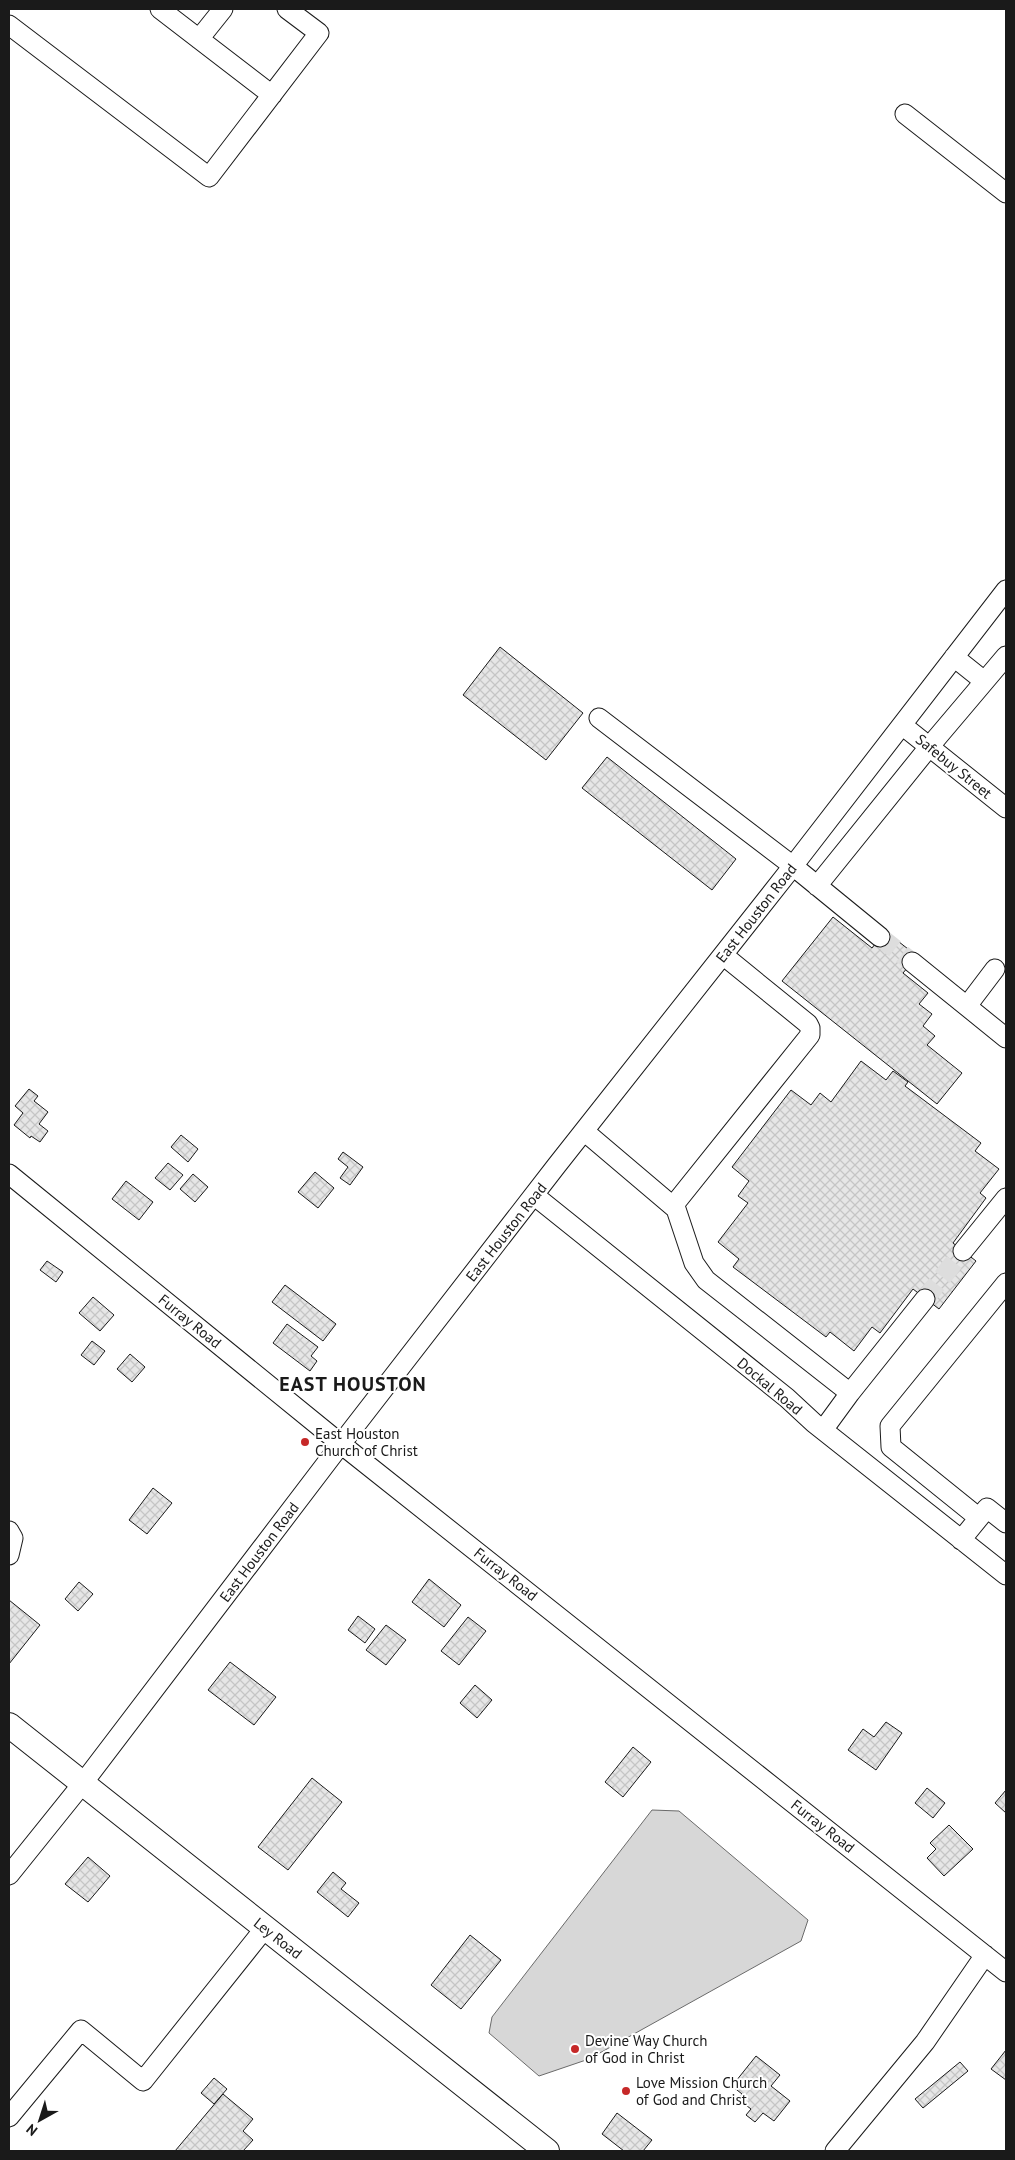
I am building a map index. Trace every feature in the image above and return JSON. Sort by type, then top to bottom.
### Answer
[{"type":"main road","name":"Ley Road","points":[[9,1724],[547,2151]]},
{"type":"street","points":[[160,9],[272,95]]},
{"type":"street","points":[[199,39],[223,9]]},
{"type":"street","points":[[9,25],[210,177],[319,33],[287,9]]},
{"type":"street","points":[[905,114],[1006,194]]},
{"type":"street","name":"East Houston Road","points":[[9,1875],[83,1783],[341,1444],[584,1131],[1006,592]]},
{"type":"street","points":[[817,886],[929,746],[1006,656]]},
{"type":"street","points":[[954,657],[984,681]]},
{"type":"street","points":[[599,718],[793,866],[880,937]]},
{"type":"street","name":"Safebuy Street","points":[[902,725],[1006,808]]},
{"type":"street","points":[[848,795],[874,815]]},
{"type":"street","points":[[673,1206],[810,1035],[808,1024],[723,955]]},
{"type":"street","points":[[912,962],[1006,1038]]},
{"type":"street","points":[[967,1006],[995,969]]},
{"type":"street","points":[[584,1131],[673,1206],[680,1219],[694,1263],[706,1280],[850,1393]]},
{"type":"street","name":"Furray Road","points":[[9,1174],[341,1444],[1006,1972]]},
{"type":"street","name":"Dockal Road","points":[[535,1196],[823,1430],[1006,1575]]},
{"type":"street","points":[[963,1251],[1006,1198]]},
{"type":"street","points":[[979,1518],[891,1446],[890,1426],[1006,1283]]},
{"type":"street","points":[[823,1430],[850,1393],[926,1299]]},
{"type":"street","points":[[896,1487],[915,1466]]},
{"type":"street","points":[[961,1540],[987,1508],[1006,1523]]},
{"type":"street","points":[[9,1531],[13,1538],[9,1555]]},
{"type":"street","points":[[9,2117],[81,2030],[143,2081],[265,1928]]},
{"type":"street","points":[[835,2151],[925,2042],[986,1955]]},
{"type":"shaded area","points":[[652,1810],[679,1811],[808,1920],[801,1941],[589,2059],[539,2076],[489,2033],[492,2017]]},
{"type":"building","points":[[500,647],[583,713],[546,760],[463,695]]},
{"type":"building","points":[[607,757],[736,859],[712,890],[582,788]]},
{"type":"building","points":[[833,917],[872,948],[885,931],[917,956],[903,973],[928,993],[919,1004],[932,1014],[923,1026],[935,1036],[927,1045],[962,1073],[937,1104],[782,981]]},
{"type":"building","points":[[861,1061],[886,1080],[893,1071],[908,1082],[905,1086],[981,1143],[975,1151],[999,1169],[980,1193],[986,1198],[953,1243],[976,1261],[939,1309],[913,1289],[880,1333],[872,1327],[854,1351],[830,1332],[826,1337],[733,1267],[739,1259],[718,1242],[748,1203],[738,1196],[749,1181],[732,1167],[791,1090],[811,1105],[820,1093],[831,1102]]},
{"type":"building","points":[[29,1089],[38,1096],[34,1101],[48,1112],[39,1124],[48,1131],[40,1142],[31,1136],[30,1138],[14,1125],[23,1113],[15,1106]]},
{"type":"building","points":[[181,1135],[198,1149],[188,1162],[171,1147]]},
{"type":"building","points":[[343,1152],[363,1167],[350,1185],[340,1178],[348,1167],[338,1159]]},
{"type":"building","points":[[168,1163],[183,1175],[170,1190],[155,1178]]},
{"type":"building","points":[[315,1172],[334,1188],[318,1208],[298,1192]]},
{"type":"building","points":[[193,1174],[208,1187],[195,1202],[180,1189]]},
{"type":"building","points":[[126,1181],[153,1202],[139,1220],[112,1199]]},
{"type":"building","points":[[47,1261],[63,1272],[56,1282],[40,1270]]},
{"type":"building","points":[[285,1285],[336,1324],[323,1341],[272,1302]]},
{"type":"building","points":[[93,1297],[114,1315],[100,1331],[79,1313]]},
{"type":"building","points":[[287,1324],[318,1347],[311,1356],[317,1361],[310,1371],[273,1343]]},
{"type":"building","points":[[92,1341],[105,1351],[94,1365],[81,1355]]},
{"type":"building","points":[[130,1354],[145,1367],[132,1382],[117,1369]]},
{"type":"building","points":[[153,1488],[172,1503],[147,1534],[129,1520]]},
{"type":"building","points":[[429,1579],[461,1605],[444,1627],[412,1602]]},
{"type":"building","points":[[79,1582],[93,1594],[78,1611],[65,1599]]},
{"type":"building","points":[[9,1600],[40,1625],[9,1664]]},
{"type":"building","points":[[358,1616],[375,1629],[365,1643],[348,1630]]},
{"type":"building","points":[[468,1617],[486,1631],[459,1665],[441,1651]]},
{"type":"building","points":[[386,1625],[406,1640],[386,1665],[366,1650]]},
{"type":"building","points":[[230,1662],[276,1697],[254,1725],[208,1690]]},
{"type":"building","points":[[475,1685],[492,1700],[477,1718],[460,1703]]},
{"type":"building","points":[[886,1722],[902,1733],[876,1770],[848,1750],[863,1729],[874,1737]]},
{"type":"building","points":[[633,1747],[651,1762],[623,1797],[605,1782]]},
{"type":"building","points":[[312,1778],[342,1802],[288,1870],[258,1847]]},
{"type":"building","points":[[927,1788],[945,1803],[933,1818],[915,1803]]},
{"type":"building","points":[[1006,1790],[1006,1813],[995,1803]]},
{"type":"building","points":[[949,1825],[973,1849],[944,1876],[927,1858],[936,1849],[930,1843]]},
{"type":"building","points":[[88,1857],[110,1876],[88,1902],[65,1884]]},
{"type":"building","points":[[333,1872],[346,1883],[341,1889],[359,1903],[348,1917],[317,1892]]},
{"type":"building","points":[[470,1935],[501,1960],[461,2009],[431,1985]]},
{"type":"building","points":[[1006,2050],[1006,2080],[991,2069]]},
{"type":"building","points":[[756,2056],[780,2075],[771,2086],[790,2101],[774,2121],[763,2113],[755,2122],[746,2115],[751,2109],[738,2099],[742,2094],[732,2086]]},
{"type":"building","points":[[960,2062],[968,2071],[923,2108],[915,2099]]},
{"type":"building","points":[[214,2078],[227,2089],[214,2104],[201,2093]]},
{"type":"building","points":[[223,2094],[253,2119],[243,2131],[253,2140],[243,2151],[175,2151]]},
{"type":"building","points":[[617,2113],[652,2140],[643,2151],[624,2151],[602,2134]]},
{"type":"tunnel","points":[[880,937],[912,962]]},
{"type":"tunnel","points":[[925,1299],[963,1251]]},
{"type":"place","name":"East Houston Church of Christ","points":[[305,1442]]},
{"type":"place","name":"Devine Way Church of God in Christ","points":[[575,2049]]},
{"type":"place","name":"Love Mission Church of God and Christ","points":[[626,2091]]},
{"type":"district","name":"EAST HOUSTON","points":[[353,1384]]}]
